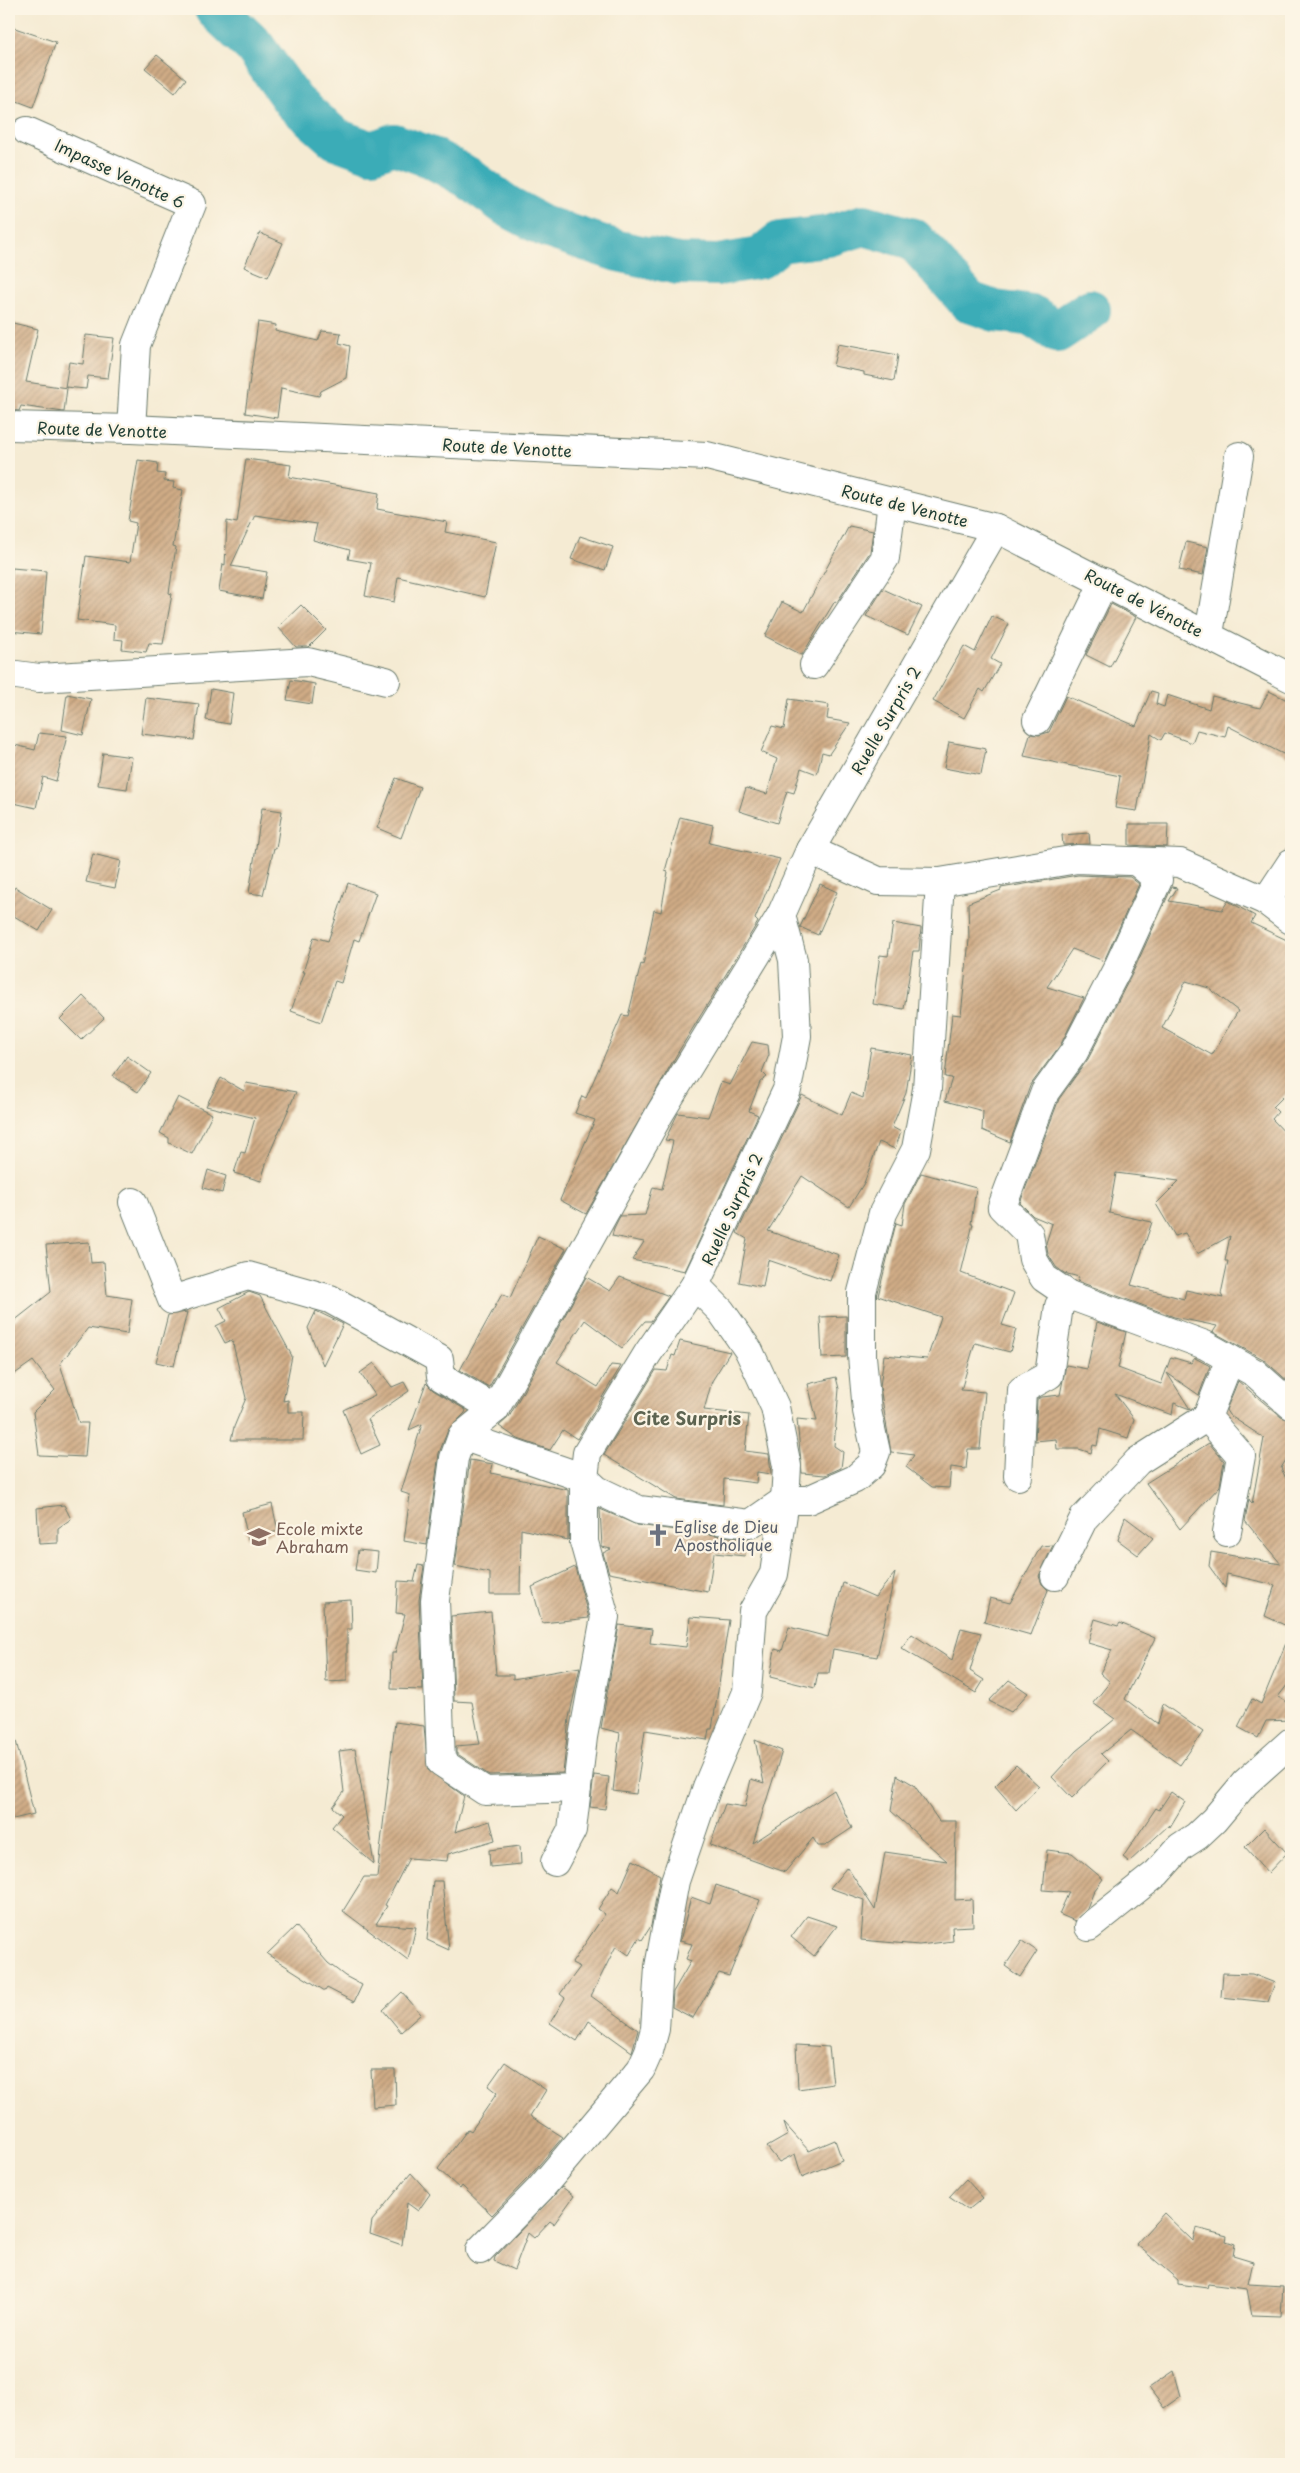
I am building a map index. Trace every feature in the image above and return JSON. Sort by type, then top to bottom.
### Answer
[{"type":"street","name":"Impasse Venotte 6","points":[[27,131],[192,204],[136,345],[131,429]]},
{"type":"street","name":"Route de Venotte","points":[[9,426],[131,429],[707,456],[996,528]]},
{"type":"street","points":[[1209,634],[1239,456]]},
{"type":"street","points":[[814,665],[885,558],[892,502]]},
{"type":"street","name":"Route de Vénotte","points":[[996,528],[1209,634],[1291,678]]},
{"type":"street","name":"Ruelle Surpris 2","points":[[495,1409],[660,1113],[781,915],[810,850],[996,528]]},
{"type":"street","points":[[1037,720],[1104,582]]},
{"type":"street","points":[[9,674],[39,678],[308,662],[386,682]]},
{"type":"street","points":[[810,850],[878,882],[940,882],[1077,859],[1180,863],[1266,901],[1291,920]]},
{"type":"street","points":[[1136,861],[1158,880],[1118,967],[1074,1052],[1045,1092],[1002,1207],[1029,1234],[1033,1259],[1044,1278],[1069,1295],[1205,1345],[1255,1373],[1291,1405]]},
{"type":"street","points":[[1266,901],[1291,864]]},
{"type":"street","points":[[462,1436],[584,1478],[597,1490],[639,1510],[750,1524],[785,1500],[808,1500],[856,1479],[871,1465],[876,1452],[866,1402],[862,1356],[862,1292],[883,1212],[916,1149],[928,1089],[940,882]]},
{"type":"street","name":"Ruelle Surpris 2","points":[[555,1862],[572,1830],[583,1737],[605,1617],[584,1542],[584,1478],[587,1453],[648,1353],[695,1285],[786,1090],[797,1036],[793,960],[781,915]]},
{"type":"street","points":[[133,1202],[172,1300],[248,1276],[330,1299],[439,1358],[441,1377],[495,1409],[462,1436],[454,1458],[435,1600],[441,1762],[485,1791],[577,1788]]},
{"type":"street","points":[[480,2250],[540,2189],[641,2069],[650,2051],[654,2029],[659,1967],[675,1881],[707,1787],[747,1692],[754,1611],[774,1574],[785,1500],[787,1466],[775,1407],[749,1351],[721,1310],[695,1285]]},
{"type":"street","points":[[1018,1476],[1022,1390],[1049,1375],[1059,1306],[1069,1295]]},
{"type":"street","points":[[1055,1576],[1084,1518],[1138,1461],[1206,1417],[1230,1359]]},
{"type":"street","points":[[1206,1417],[1241,1456],[1227,1532]]},
{"type":"street","points":[[1089,1927],[1158,1873],[1180,1847],[1197,1836],[1214,1820],[1244,1783],[1291,1742]]},
{"type":"building","points":[[9,26],[56,42],[33,107],[9,98]]},
{"type":"building","points":[[157,55],[186,79],[175,93],[145,68]]},
{"type":"building","points":[[260,233],[283,243],[268,277],[244,267]]},
{"type":"building","points":[[9,322],[38,329],[26,382],[67,388],[64,412],[21,406],[19,411],[9,410]]},
{"type":"building","points":[[258,322],[276,325],[275,331],[318,341],[322,331],[341,333],[339,343],[350,346],[346,378],[321,391],[319,396],[281,388],[277,418],[245,413]]},
{"type":"building","points":[[86,335],[114,338],[108,378],[88,376],[86,389],[65,387],[69,362],[83,364]]},
{"type":"building","points":[[838,344],[898,355],[894,381],[864,375],[864,372],[833,366]]},
{"type":"building","points":[[246,459],[291,465],[289,477],[379,493],[377,509],[447,522],[445,532],[496,542],[485,597],[398,577],[394,602],[365,596],[371,563],[348,559],[350,550],[313,540],[317,524],[255,515],[231,566],[267,572],[262,599],[219,591],[223,564],[225,565],[227,521],[237,523]]},
{"type":"building","points":[[138,460],[158,463],[157,473],[165,474],[164,481],[174,482],[173,488],[183,490],[173,546],[176,547],[169,593],[172,594],[163,644],[149,643],[146,652],[122,649],[123,640],[114,639],[115,625],[77,620],[86,556],[130,562],[136,523],[128,521]]},
{"type":"building","points":[[849,526],[873,531],[870,552],[837,602],[835,601],[802,655],[765,636],[782,602],[803,612]]},
{"type":"building","points":[[580,536],[613,547],[605,570],[571,559]]},
{"type":"building","points":[[1186,542],[1208,547],[1203,575],[1179,570]]},
{"type":"building","points":[[12,568],[46,571],[41,634],[9,631]]},
{"type":"building","points":[[883,589],[922,607],[908,635],[866,616]]},
{"type":"building","points":[[1111,604],[1136,617],[1110,667],[1086,655]]},
{"type":"building","points":[[301,605],[326,630],[309,647],[296,647],[278,627]]},
{"type":"building","points":[[992,616],[1009,624],[991,659],[1000,664],[984,692],[980,689],[964,718],[933,701],[964,646],[975,652]]},
{"type":"building","points":[[291,680],[315,684],[312,704],[287,700]]},
{"type":"building","points":[[211,689],[233,693],[229,724],[206,720]]},
{"type":"building","points":[[1151,691],[1158,693],[1156,704],[1164,707],[1167,695],[1209,709],[1212,696],[1260,708],[1269,691],[1291,702],[1291,758],[1228,726],[1225,737],[1197,730],[1192,743],[1165,733],[1161,740],[1151,734],[1137,811],[1115,808],[1120,776],[1024,756],[1030,734],[1039,735],[1049,732],[1066,696],[1136,726]]},
{"type":"building","points":[[67,694],[91,699],[83,735],[62,730]]},
{"type":"building","points":[[146,698],[199,704],[194,740],[141,734]]},
{"type":"building","points":[[789,699],[829,705],[827,719],[850,723],[829,754],[822,752],[817,774],[801,768],[794,793],[787,791],[777,823],[739,811],[746,788],[767,794],[777,759],[761,752],[772,726],[784,729]]},
{"type":"building","points":[[39,733],[67,736],[56,781],[43,777],[36,808],[9,802],[9,770],[15,745],[35,750]]},
{"type":"building","points":[[949,742],[986,749],[981,775],[944,768]]},
{"type":"building","points":[[103,753],[132,757],[127,789],[98,785]]},
{"type":"building","points":[[396,778],[420,787],[401,838],[377,828]]},
{"type":"building","points":[[262,808],[282,811],[276,849],[274,848],[263,895],[249,893]]},
{"type":"building","points":[[680,817],[713,825],[709,843],[780,859],[755,919],[758,922],[677,1054],[586,1214],[560,1200],[595,1120],[575,1113],[582,1096],[586,1098],[622,1015],[628,1016],[641,964],[643,965],[654,910],[661,912],[668,872],[665,871]]},
{"type":"building","points":[[1129,824],[1168,824],[1167,847],[1129,845]]},
{"type":"building","points":[[1089,833],[1090,844],[1063,845],[1062,835]]},
{"type":"building","points":[[93,854],[121,861],[115,888],[86,882]]},
{"type":"building","points":[[1078,875],[1130,877],[1139,884],[1104,961],[1072,949],[1047,987],[1084,998],[1061,1044],[1030,1086],[1010,1142],[982,1130],[983,1111],[945,1101],[952,1078],[945,1077],[952,1014],[961,1015],[969,940],[968,903],[1001,890],[1001,888]]},
{"type":"building","points":[[348,883],[376,893],[359,941],[354,939],[341,983],[335,981],[321,1022],[291,1011],[305,972],[303,972],[314,937],[328,941]]},
{"type":"building","points":[[820,884],[837,892],[818,935],[800,927]]},
{"type":"building","points":[[15,887],[52,910],[39,931],[9,913],[9,898]]},
{"type":"building","points":[[1172,887],[1177,888],[1169,901],[1222,910],[1228,901],[1255,916],[1251,923],[1291,942],[1291,1089],[1273,1107],[1278,1112],[1272,1119],[1291,1139],[1291,1384],[1263,1359],[1213,1332],[1217,1326],[1174,1317],[1077,1281],[1079,1277],[1064,1273],[1056,1267],[1048,1254],[1046,1243],[1052,1224],[1033,1216],[1020,1203],[1059,1099],[1088,1059],[1132,974]],"holes":[[[1186,981],[1209,988],[1238,1011],[1212,1055],[1162,1028]],[[1116,1173],[1179,1181],[1156,1204],[1175,1236],[1185,1233],[1197,1254],[1230,1236],[1225,1261],[1228,1261],[1221,1294],[1223,1298],[1186,1290],[1184,1299],[1131,1285],[1152,1222],[1109,1213]]]},
{"type":"building","points":[[893,923],[921,928],[919,951],[913,951],[904,1009],[873,1004],[880,955],[888,956]]},
{"type":"building","points":[[83,996],[104,1018],[81,1040],[60,1019]]},
{"type":"building","points":[[752,1042],[768,1045],[769,1055],[762,1072],[767,1077],[760,1082],[749,1111],[758,1115],[685,1271],[632,1260],[644,1242],[612,1236],[620,1216],[645,1215],[653,1187],[662,1189],[673,1141],[665,1140],[678,1113],[708,1117],[721,1082],[730,1085]]},
{"type":"building","points":[[871,1048],[912,1055],[906,1093],[892,1127],[901,1132],[895,1149],[879,1142],[864,1183],[849,1207],[802,1176],[768,1231],[839,1255],[830,1281],[768,1260],[763,1287],[739,1282],[747,1239],[737,1233],[802,1095],[842,1115],[851,1093],[863,1098]]},
{"type":"building","points":[[127,1056],[151,1073],[138,1092],[113,1076]]},
{"type":"building","points":[[221,1078],[244,1091],[246,1083],[296,1092],[268,1157],[261,1181],[234,1173],[241,1152],[245,1153],[255,1118],[206,1106]]},
{"type":"building","points":[[178,1097],[212,1114],[192,1154],[169,1143],[169,1138],[160,1133]]},
{"type":"building","points":[[208,1170],[226,1176],[222,1193],[203,1188]]},
{"type":"building","points":[[921,1173],[976,1188],[971,1224],[973,1224],[961,1273],[1014,1293],[1002,1325],[1016,1329],[1010,1352],[975,1343],[961,1390],[985,1392],[980,1449],[968,1449],[966,1469],[951,1467],[949,1488],[932,1487],[906,1467],[914,1455],[891,1452],[880,1387],[884,1355],[927,1359],[941,1317],[878,1296],[896,1223],[902,1225],[905,1204]]},
{"type":"building","points":[[538,1236],[566,1249],[489,1387],[460,1370],[502,1294],[510,1298]]},
{"type":"building","points":[[89,1242],[91,1263],[104,1262],[107,1295],[132,1299],[127,1334],[88,1328],[60,1364],[79,1423],[88,1423],[85,1457],[39,1455],[33,1412],[55,1390],[33,1361],[9,1378],[9,1325],[51,1292],[46,1245]]},
{"type":"building","points":[[586,1277],[610,1291],[620,1277],[669,1296],[651,1321],[645,1321],[622,1348],[585,1320],[557,1362],[598,1387],[611,1365],[621,1366],[577,1439],[563,1430],[550,1450],[518,1439],[499,1426],[509,1417]]},
{"type":"building","points":[[249,1292],[260,1296],[292,1356],[283,1401],[288,1400],[288,1412],[304,1412],[303,1440],[231,1440],[234,1427],[246,1398],[232,1340],[225,1343],[216,1326],[226,1321],[219,1308]]},
{"type":"building","points":[[316,1311],[343,1324],[323,1365],[308,1328]]},
{"type":"building","points":[[187,1312],[174,1366],[156,1362],[168,1315]]},
{"type":"building","points":[[846,1316],[846,1357],[822,1358],[820,1317]]},
{"type":"building","points":[[1097,1322],[1126,1332],[1118,1368],[1161,1384],[1171,1357],[1191,1363],[1195,1358],[1210,1366],[1199,1395],[1167,1373],[1190,1409],[1174,1403],[1172,1415],[1115,1394],[1134,1419],[1128,1438],[1100,1429],[1097,1446],[1093,1445],[1091,1453],[1079,1449],[1057,1449],[1056,1439],[1035,1441],[1037,1399],[1060,1395],[1066,1365],[1087,1369]]},
{"type":"building","points":[[680,1341],[730,1352],[712,1381],[704,1410],[749,1415],[745,1451],[769,1454],[771,1474],[757,1472],[756,1483],[724,1479],[723,1505],[676,1499],[604,1455],[656,1370],[667,1371],[672,1355],[675,1356]]},
{"type":"building","points":[[374,1363],[392,1387],[404,1382],[409,1391],[368,1419],[380,1445],[361,1454],[343,1410],[375,1395],[360,1373]]},
{"type":"building","points":[[836,1377],[839,1389],[834,1446],[843,1452],[841,1468],[825,1475],[802,1473],[797,1419],[817,1421],[808,1384]]},
{"type":"building","points":[[1238,1381],[1281,1417],[1291,1420],[1291,1452],[1281,1468],[1291,1489],[1291,1628],[1265,1616],[1275,1585],[1227,1574],[1225,1588],[1209,1566],[1211,1552],[1281,1564],[1245,1521],[1249,1499],[1252,1504],[1264,1438],[1229,1415],[1226,1410]]},
{"type":"building","points":[[426,1383],[433,1390],[466,1410],[448,1430],[439,1453],[427,1545],[404,1541],[410,1495],[401,1492],[422,1424],[409,1430]]},
{"type":"building","points":[[1209,1443],[1224,1461],[1220,1486],[1180,1529],[1146,1483]]},
{"type":"building","points":[[470,1460],[493,1464],[491,1473],[568,1490],[568,1540],[521,1529],[520,1594],[490,1594],[490,1573],[455,1566]]},
{"type":"building","points":[[272,1504],[278,1531],[248,1539],[242,1512]]},
{"type":"building","points":[[64,1505],[71,1519],[58,1528],[58,1543],[39,1544],[37,1508]]},
{"type":"building","points":[[600,1509],[637,1525],[747,1539],[745,1556],[714,1553],[708,1592],[609,1573],[603,1553],[611,1549],[602,1547]]},
{"type":"building","points":[[1125,1517],[1153,1538],[1138,1555],[1118,1540]]},
{"type":"building","points":[[1053,1545],[1039,1576],[1042,1584],[1048,1590],[1031,1635],[984,1622],[990,1598],[1010,1603],[1041,1546]]},
{"type":"building","points":[[358,1550],[378,1552],[376,1573],[355,1570]]},
{"type":"building","points":[[418,1565],[424,1566],[419,1600],[423,1690],[391,1689],[392,1653],[395,1653],[405,1614],[396,1613],[398,1581],[414,1582]]},
{"type":"building","points":[[575,1567],[589,1618],[542,1623],[532,1587]]},
{"type":"building","points":[[895,1573],[877,1657],[833,1649],[829,1673],[818,1673],[815,1688],[770,1677],[775,1649],[782,1651],[789,1627],[828,1637],[843,1583],[875,1597]]},
{"type":"building","points":[[351,1600],[352,1629],[347,1629],[347,1681],[326,1682],[323,1602]]},
{"type":"building","points":[[491,1612],[496,1675],[513,1675],[513,1679],[580,1667],[569,1718],[563,1773],[489,1775],[456,1753],[456,1746],[480,1744],[472,1702],[454,1701],[451,1616]]},
{"type":"building","points":[[690,1617],[729,1620],[712,1729],[709,1729],[707,1740],[645,1730],[636,1794],[613,1791],[620,1733],[601,1728],[619,1625],[652,1629],[650,1643],[686,1647]]},
{"type":"building","points":[[1095,1619],[1118,1626],[1120,1623],[1155,1638],[1125,1699],[1158,1724],[1163,1704],[1203,1732],[1180,1765],[1131,1730],[1101,1754],[1108,1761],[1072,1798],[1052,1777],[1076,1751],[1115,1719],[1093,1703],[1110,1682],[1100,1673],[1112,1650],[1088,1643]]},
{"type":"building","points":[[961,1628],[981,1633],[970,1671],[984,1680],[976,1693],[901,1648],[912,1634],[952,1660]]},
{"type":"building","points":[[1291,1631],[1291,1680],[1278,1697],[1291,1705],[1291,1720],[1266,1721],[1258,1738],[1238,1727],[1252,1699],[1261,1704]]},
{"type":"building","points":[[1009,1680],[1028,1693],[1011,1712],[989,1701]]},
{"type":"building","points":[[395,1722],[424,1726],[428,1770],[464,1796],[455,1832],[490,1821],[495,1840],[448,1854],[447,1861],[409,1858],[385,1905],[387,1906],[376,1924],[416,1927],[408,1960],[343,1911],[364,1877],[377,1877]]},
{"type":"building","points":[[755,1740],[782,1751],[753,1843],[834,1790],[852,1828],[825,1846],[818,1846],[813,1838],[785,1872],[710,1845],[725,1804],[745,1807],[751,1779],[764,1783]]},
{"type":"building","points":[[16,1741],[34,1814],[9,1820],[9,1742]]},
{"type":"building","points":[[355,1749],[374,1864],[332,1827],[342,1815],[333,1807],[344,1792],[339,1751]]},
{"type":"building","points":[[1016,1765],[1039,1786],[1016,1810],[995,1786]]},
{"type":"building","points":[[594,1775],[609,1777],[605,1809],[590,1807]]},
{"type":"building","points":[[897,1775],[914,1785],[939,1821],[956,1821],[955,1900],[972,1899],[973,1926],[952,1927],[953,1941],[919,1945],[861,1940],[864,1900],[830,1888],[847,1867],[875,1910],[885,1852],[947,1861],[891,1811]]},
{"type":"building","points":[[1171,1792],[1185,1802],[1170,1827],[1169,1825],[1129,1862],[1123,1857],[1156,1808],[1159,1810]]},
{"type":"building","points":[[1264,1828],[1287,1853],[1268,1873],[1245,1847]]},
{"type":"building","points":[[520,1846],[521,1864],[490,1867],[489,1850]]},
{"type":"building","points":[[1047,1850],[1072,1853],[1103,1879],[1094,1891],[1087,1909],[1075,1921],[1059,1914],[1069,1892],[1043,1890]]},
{"type":"building","points":[[633,1860],[660,1875],[651,1926],[642,1940],[639,1938],[629,1955],[616,1946],[591,1996],[638,2030],[632,2052],[589,2021],[577,2041],[550,2023],[565,1998],[560,1994],[580,1967],[572,1963],[605,1914],[598,1909],[612,1887],[619,1892]]},
{"type":"building","points":[[433,1881],[442,1881],[449,1950],[427,1940]]},
{"type":"building","points":[[716,1885],[760,1900],[729,1976],[719,1973],[693,2018],[672,2007],[673,1992],[691,1961],[686,1959],[692,1944],[680,1941],[691,1897],[710,1904]]},
{"type":"building","points":[[807,1916],[837,1926],[814,1956],[791,1937]]},
{"type":"building","points":[[296,1926],[328,1963],[345,1976],[362,1985],[354,2002],[327,1988],[325,1991],[267,1954]]},
{"type":"building","points":[[1022,1941],[1037,1951],[1020,1977],[1005,1966]]},
{"type":"building","points":[[1223,1973],[1252,1974],[1275,1983],[1268,2002],[1221,1997]]},
{"type":"building","points":[[402,1992],[421,2014],[401,2032],[383,2010]]},
{"type":"building","points":[[796,2045],[829,2047],[833,2084],[798,2089]]},
{"type":"building","points":[[505,2062],[546,2090],[530,2116],[563,2137],[528,2178],[492,2215],[462,2186],[460,2189],[438,2169],[468,2129],[471,2131],[497,2093],[488,2086]]},
{"type":"building","points":[[371,2070],[395,2070],[396,2105],[373,2107]]},
{"type":"building","points":[[784,2123],[809,2151],[835,2140],[842,2160],[802,2177],[795,2154],[779,2162],[767,2147],[788,2135]]},
{"type":"building","points":[[411,2173],[430,2194],[418,2211],[407,2203],[402,2245],[370,2234],[372,2221]]},
{"type":"building","points":[[966,2179],[983,2198],[968,2210],[949,2197]]},
{"type":"building","points":[[562,2187],[574,2196],[554,2224],[550,2221],[534,2238],[528,2233],[514,2270],[494,2261],[495,2257]]},
{"type":"building","points":[[1164,2213],[1193,2241],[1196,2228],[1227,2236],[1226,2241],[1235,2244],[1233,2256],[1253,2262],[1248,2284],[1283,2286],[1281,2316],[1252,2315],[1247,2289],[1208,2284],[1207,2288],[1178,2284],[1178,2280],[1136,2244]]},
{"type":"building","points":[[1174,2371],[1181,2396],[1164,2408],[1149,2388]]},
{"type":"waterway","points":[[215,9],[254,46],[294,102],[336,139],[372,152],[394,144],[432,158],[467,177],[507,206],[546,227],[618,251],[678,264],[718,265],[760,258],[780,242],[828,236],[864,225],[913,239],[969,302],[995,311],[1033,316],[1057,332],[1090,310]]},
{"type":"place","name":"Eglise de Dieu Apostholique","points":[[658,1535]]},
{"type":"place","name":"Ecole mixte Abraham","points":[[259,1537]]},
{"type":"district","name":"Cite Surpris","points":[[687,1417]]}]
